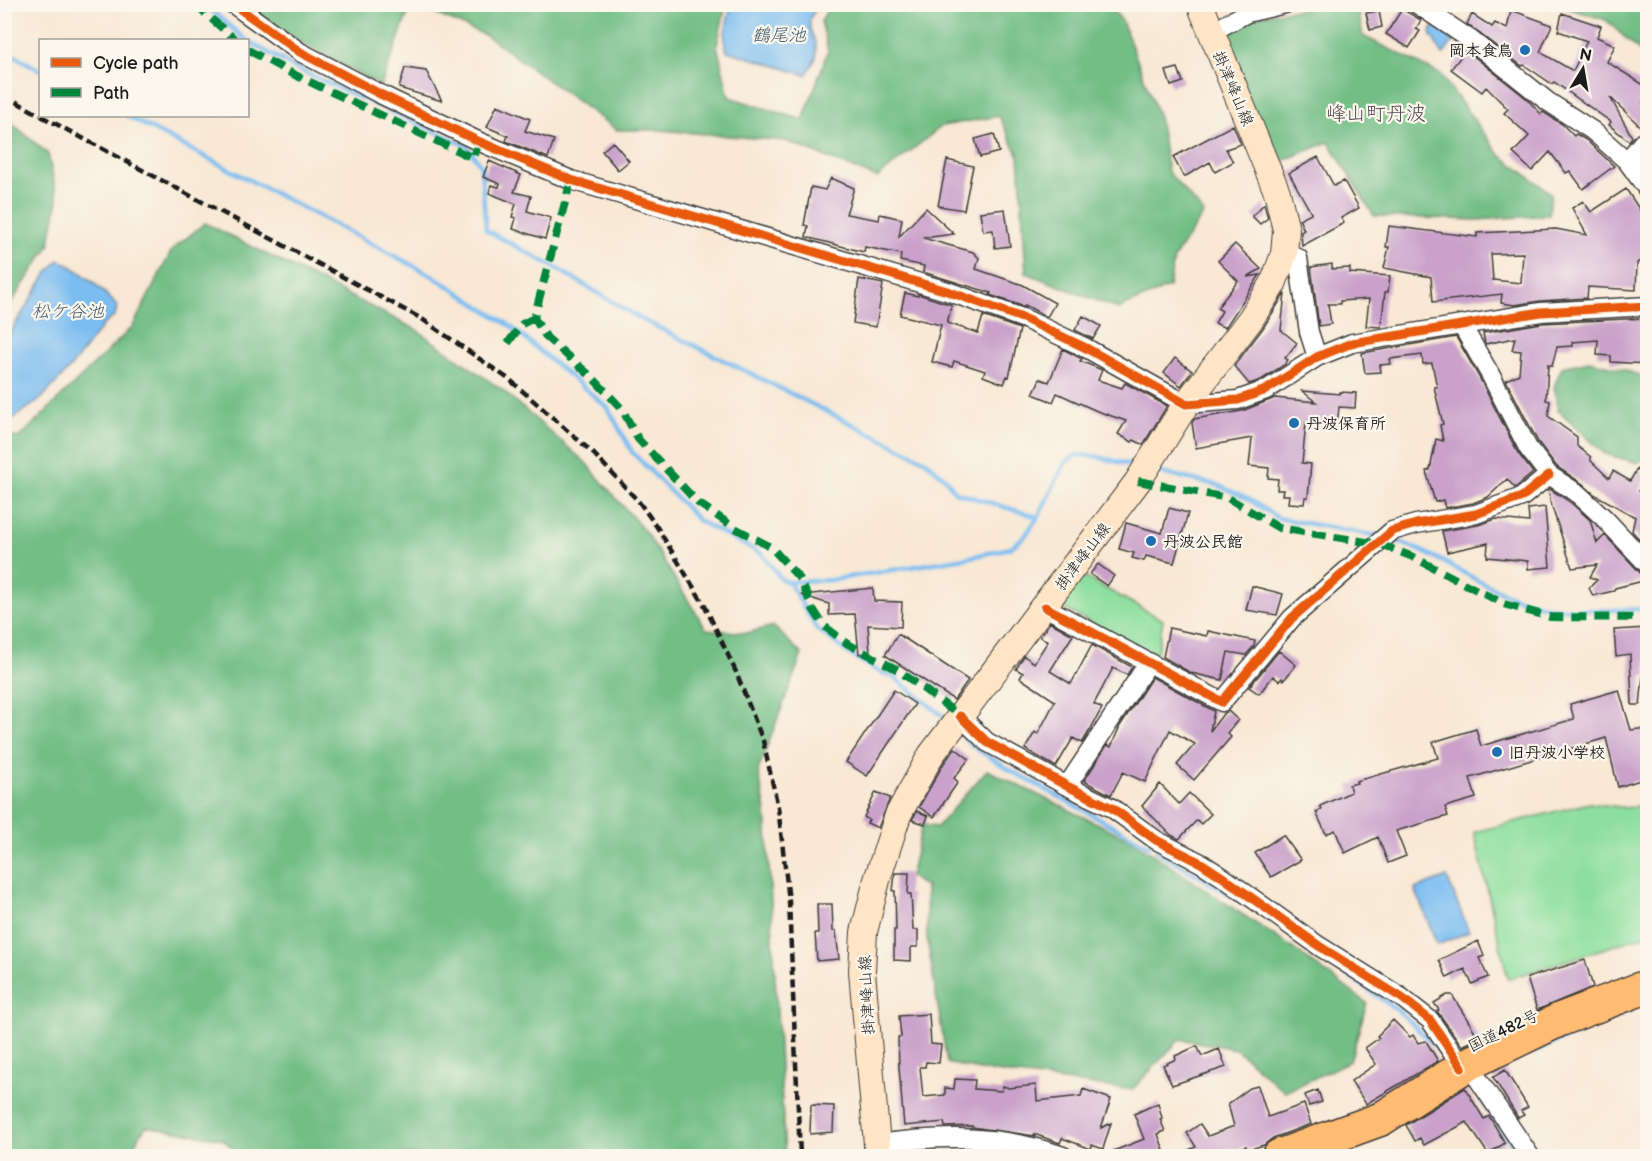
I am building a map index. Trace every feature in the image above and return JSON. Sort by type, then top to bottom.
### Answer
[{"type":"highway","name":"国道482号","points":[[1279,1156],[1381,1119],[1465,1066],[1559,1020],[1647,986]]},
{"type":"main road","name":"掛津峰山線","points":[[877,1150],[862,971],[864,932],[877,880],[898,815],[931,755],[1138,481],[1186,404],[1250,320],[1273,284],[1284,255],[1286,230],[1277,192],[1200,4]]},
{"type":"street","points":[[233,4],[300,52],[480,142],[571,180],[947,291],[1025,319],[1086,348],[1186,404],[1238,400],[1266,390],[1317,357],[1352,344],[1540,312],[1647,306]]},
{"type":"street","points":[[1211,32],[1247,13],[1285,4]]},
{"type":"street","points":[[1417,4],[1471,40],[1547,101],[1593,131],[1627,161],[1647,190]]},
{"type":"street","points":[[1627,161],[1642,143],[1647,144]]},
{"type":"street","points":[[1284,255],[1298,258],[1309,332],[1317,357]]},
{"type":"street","points":[[1461,324],[1528,447],[1550,475],[1577,493],[1604,518],[1647,565]]},
{"type":"street","points":[[1045,607],[1222,702],[1292,618],[1392,531],[1416,524],[1476,514],[1522,497],[1550,475]]},
{"type":"street","points":[[1067,786],[1149,662]]},
{"type":"street","points":[[956,722],[987,742],[1112,808],[1156,840],[1201,863],[1319,946],[1402,998],[1430,1020],[1530,1156]]},
{"type":"street","points":[[877,1150],[917,1139],[963,1137],[1033,1146],[1063,1156]]},
{"type":"green space","points":[[244,5],[411,5],[381,86],[305,45]]},
{"type":"green space","points":[[415,5],[726,5],[717,45],[729,97],[803,120],[828,51],[821,21],[830,5],[1109,5],[1122,21],[1159,117],[1168,172],[1204,213],[1174,258],[1169,287],[1118,309],[1026,273],[1019,156],[999,116],[942,126],[877,178],[786,141],[659,130],[617,130],[487,36]]},
{"type":"green space","points":[[1337,5],[1357,5],[1363,36],[1440,74],[1500,155],[1551,193],[1549,215],[1476,220],[1374,216],[1329,142],[1272,165],[1225,32],[1247,18]]},
{"type":"green space","points":[[1556,5],[1647,5],[1647,58],[1606,20]]},
{"type":"green space","points":[[5,117],[48,154],[58,201],[49,246],[5,312]]},
{"type":"green space","points":[[205,223],[415,329],[501,389],[585,462],[647,534],[706,629],[747,633],[773,626],[802,654],[758,771],[766,811],[785,1156],[240,1156],[223,1139],[146,1126],[127,1156],[5,1156],[5,438],[20,437],[133,326],[172,250]]},
{"type":"green space","points":[[1589,361],[1626,370],[1647,379],[1647,456],[1638,463],[1605,454],[1558,410],[1554,387],[1562,367]]},
{"type":"green space","points":[[1081,575],[1163,620],[1156,657],[1059,606]]},
{"type":"green space","points":[[987,770],[1133,841],[1291,947],[1367,1003],[1350,1061],[1285,1092],[1236,1049],[1180,1039],[1132,1090],[980,1070],[947,1063],[927,938],[926,887],[910,877],[922,825],[937,827]]},
{"type":"green space","points":[[1589,803],[1627,808],[1647,804],[1647,935],[1508,979],[1474,832]]},
{"type":"water","name":"鶴尾池","points":[[731,5],[819,5],[810,18],[810,29],[816,44],[816,58],[806,75],[727,51],[725,34]]},
{"type":"water","points":[[1434,25],[1454,40],[1443,55],[1430,34]]},
{"type":"water","name":"松ケ谷池","points":[[59,260],[83,274],[117,306],[115,316],[103,325],[70,368],[41,399],[5,424],[5,341],[47,273]]},
{"type":"water","points":[[1447,877],[1469,932],[1437,945],[1415,889]]},
{"type":"building","points":[[1402,9],[1421,20],[1416,29],[1420,31],[1409,48],[1386,34]]},
{"type":"building","points":[[1511,10],[1552,25],[1540,52],[1573,71],[1587,41],[1558,31],[1562,13],[1601,26],[1597,37],[1615,45],[1607,62],[1647,87],[1647,96],[1643,103],[1647,107],[1647,133],[1610,97],[1632,137],[1629,141],[1609,125],[1611,122],[1554,82],[1552,84],[1524,65],[1522,66],[1467,24],[1472,14],[1492,27],[1495,23],[1507,29]]},
{"type":"building","points":[[1379,11],[1382,27],[1370,30],[1366,13]]},
{"type":"building","points":[[1466,50],[1526,98],[1541,114],[1543,112],[1562,124],[1574,136],[1576,134],[1586,140],[1614,166],[1583,189],[1570,171],[1566,173],[1550,152],[1532,171],[1513,153],[1529,136],[1504,113],[1508,109],[1486,87],[1482,92],[1451,69]]},
{"type":"building","points":[[405,68],[426,71],[442,101],[399,88]]},
{"type":"building","points":[[1178,68],[1183,82],[1171,86],[1166,71]]},
{"type":"building","points":[[497,105],[530,119],[525,131],[554,140],[548,158],[506,141],[508,136],[487,127]]},
{"type":"building","points":[[1233,125],[1241,144],[1226,149],[1233,162],[1215,172],[1210,162],[1184,177],[1173,157]]},
{"type":"building","points":[[994,134],[999,152],[980,157],[975,139]]},
{"type":"building","points":[[613,142],[629,161],[618,170],[602,151]]},
{"type":"building","points":[[1318,157],[1334,186],[1344,181],[1359,208],[1341,218],[1344,223],[1302,246],[1301,232],[1304,230],[1299,219],[1311,213],[1289,173]]},
{"type":"building","points":[[947,160],[973,166],[964,210],[938,206]]},
{"type":"building","points":[[489,161],[521,175],[514,192],[531,196],[527,211],[551,218],[545,239],[513,229],[516,218],[512,217],[516,204],[489,193],[491,185],[499,187],[500,184],[483,177]]},
{"type":"building","points":[[831,178],[854,188],[846,214],[879,220],[880,214],[902,219],[899,237],[926,208],[954,234],[923,238],[973,252],[979,258],[976,269],[1023,285],[1055,303],[1047,317],[1025,305],[1025,307],[990,295],[991,293],[923,272],[924,266],[900,261],[901,254],[865,247],[864,252],[806,237],[808,226],[804,225],[811,187],[825,190]]},
{"type":"building","points":[[1626,189],[1643,215],[1647,212],[1647,257],[1637,263],[1636,290],[1588,287],[1587,298],[1515,305],[1501,303],[1502,294],[1433,302],[1431,277],[1384,268],[1389,247],[1386,247],[1389,226],[1477,237],[1477,233],[1556,229],[1587,235],[1572,208],[1583,201],[1591,212]],"holes":[[[1523,253],[1521,283],[1493,280],[1491,254]]]},
{"type":"building","points":[[1264,204],[1268,218],[1260,224],[1252,216]]},
{"type":"building","points":[[1005,209],[1010,246],[995,248],[993,230],[983,231],[980,212]]},
{"type":"building","points":[[1235,244],[1261,269],[1247,277],[1260,275],[1225,328],[1215,323],[1222,311],[1217,308],[1238,281],[1218,261]]},
{"type":"building","points":[[1332,264],[1332,269],[1350,268],[1350,273],[1390,276],[1388,292],[1385,292],[1381,327],[1366,326],[1369,299],[1328,304],[1331,324],[1319,326],[1311,267]]},
{"type":"building","points":[[859,279],[883,284],[876,327],[853,323]]},
{"type":"building","points":[[905,293],[918,296],[918,294],[952,305],[947,323],[978,333],[983,316],[1020,329],[1009,377],[1007,376],[1004,384],[983,376],[985,371],[954,361],[952,367],[932,362],[941,325],[900,315]]},
{"type":"building","points":[[1285,293],[1281,330],[1297,343],[1285,358],[1288,360],[1285,364],[1261,380],[1249,384],[1234,366],[1263,328]]},
{"type":"building","points":[[1083,316],[1101,326],[1093,339],[1075,330]]},
{"type":"building","points":[[1647,318],[1647,364],[1611,362],[1611,356],[1597,355],[1598,340],[1572,342],[1573,346],[1557,347],[1552,366],[1548,365],[1546,400],[1550,401],[1548,416],[1577,437],[1577,446],[1591,457],[1591,461],[1609,478],[1613,471],[1630,481],[1637,469],[1647,475],[1639,491],[1642,493],[1643,487],[1647,488],[1647,548],[1632,531],[1635,517],[1594,494],[1557,467],[1538,442],[1506,380],[1519,374],[1521,351],[1512,350],[1515,338],[1485,344],[1483,333],[1542,323]]},
{"type":"building","points":[[1456,337],[1518,453],[1533,473],[1515,488],[1507,479],[1488,497],[1473,503],[1445,508],[1443,500],[1435,502],[1426,471],[1430,470],[1436,439],[1443,441],[1440,425],[1443,424],[1434,387],[1437,387],[1432,363],[1423,364],[1422,355],[1390,359],[1391,364],[1380,365],[1381,372],[1365,373],[1362,353]]},
{"type":"building","points":[[1063,349],[1082,359],[1080,361],[1102,370],[1098,380],[1122,388],[1125,383],[1167,406],[1143,445],[1118,434],[1126,421],[1057,393],[1053,402],[1033,394],[1040,379],[1049,382]]},
{"type":"building","points":[[1175,358],[1192,371],[1181,386],[1164,373]]},
{"type":"building","points":[[1302,391],[1356,393],[1355,408],[1339,407],[1337,426],[1306,423],[1302,463],[1311,464],[1308,497],[1305,497],[1304,504],[1288,503],[1289,495],[1282,495],[1283,490],[1277,490],[1278,479],[1268,478],[1269,468],[1249,466],[1252,438],[1196,448],[1192,423],[1194,419],[1242,411],[1275,398],[1316,402]]},
{"type":"building","points":[[1550,489],[1570,502],[1590,520],[1597,543],[1605,535],[1647,580],[1593,596],[1589,588],[1597,580],[1590,577],[1597,565],[1572,568],[1552,507],[1548,490]]},
{"type":"building","points":[[1545,507],[1550,567],[1528,569],[1528,561],[1487,557],[1488,543],[1447,552],[1442,531],[1478,525],[1496,519],[1529,522],[1528,509]]},
{"type":"building","name":"丹波公民館","points":[[1169,508],[1188,513],[1174,563],[1146,556],[1144,561],[1132,558],[1134,553],[1119,549],[1126,523],[1162,533]]},
{"type":"building","points":[[1098,564],[1114,576],[1107,586],[1090,574]]},
{"type":"building","points":[[1252,586],[1283,594],[1277,615],[1246,610]]},
{"type":"building","points":[[873,588],[874,601],[902,602],[901,627],[868,625],[870,653],[859,654],[855,614],[829,615],[829,604],[801,595]]},
{"type":"building","points":[[1050,622],[1073,635],[1050,671],[1071,684],[1092,645],[1132,667],[1127,675],[1113,668],[1094,704],[1102,708],[1090,730],[1082,743],[1073,738],[1056,767],[1025,749],[1035,732],[1038,734],[1055,701],[1020,678],[1023,673],[1016,669],[1024,656],[1034,663],[1048,641],[1040,637]]},
{"type":"building","points":[[1169,628],[1207,636],[1208,631],[1255,641],[1254,646],[1246,655],[1228,652],[1222,680],[1191,673],[1163,657]]},
{"type":"building","points":[[1647,628],[1647,676],[1643,676],[1640,705],[1632,705],[1630,654],[1616,656],[1614,630]]},
{"type":"building","points":[[898,634],[968,680],[954,700],[885,655]]},
{"type":"building","points":[[1279,651],[1296,665],[1284,680],[1282,678],[1279,681],[1273,676],[1259,694],[1249,687]]},
{"type":"building","points":[[1152,677],[1214,711],[1210,731],[1228,711],[1238,720],[1227,733],[1231,737],[1194,780],[1177,765],[1195,744],[1170,730],[1145,782],[1123,772],[1111,795],[1084,781],[1107,745],[1111,747],[1120,726]]},
{"type":"building","points":[[894,690],[915,704],[867,776],[846,762]]},
{"type":"building","points":[[1619,690],[1631,730],[1647,728],[1647,778],[1618,787],[1606,738],[1470,778],[1476,798],[1445,807],[1448,816],[1396,831],[1406,856],[1388,863],[1378,837],[1345,853],[1335,830],[1326,834],[1316,812],[1322,809],[1320,806],[1351,792],[1349,785],[1357,783],[1356,781],[1438,758],[1433,742],[1476,729],[1481,746],[1574,719],[1570,704]]},
{"type":"building","points":[[955,748],[969,759],[954,778],[958,782],[934,817],[919,807]]},
{"type":"building","points":[[1160,784],[1179,804],[1189,793],[1211,814],[1201,824],[1197,820],[1179,839],[1171,835],[1142,806]]},
{"type":"building","points":[[876,792],[890,798],[878,828],[867,823],[869,820],[864,817]]},
{"type":"building","points":[[917,811],[928,816],[925,824],[912,820]]},
{"type":"building","points":[[1283,835],[1301,860],[1271,877],[1255,853]]},
{"type":"building","points":[[895,873],[909,873],[908,894],[911,894],[913,930],[918,930],[918,947],[911,947],[911,961],[894,960]]},
{"type":"building","points":[[817,904],[832,904],[833,931],[836,931],[839,959],[817,961],[815,933],[818,933]]},
{"type":"building","points":[[1478,941],[1484,956],[1479,958],[1488,977],[1472,984],[1465,969],[1447,978],[1439,960]]},
{"type":"building","points":[[1585,960],[1593,987],[1537,1010],[1527,978]]},
{"type":"building","points":[[1447,995],[1452,995],[1479,1038],[1462,1046],[1437,1011],[1439,1010],[1434,1003]]},
{"type":"building","points":[[929,1014],[931,1044],[941,1045],[939,1063],[926,1062],[925,1067],[920,1067],[923,1097],[945,1095],[945,1088],[954,1089],[955,1079],[975,1080],[974,1089],[1002,1091],[1003,1086],[1009,1088],[1036,1085],[1037,1101],[1081,1096],[1083,1089],[1111,1099],[1101,1128],[1111,1123],[1103,1149],[1092,1145],[1091,1149],[1062,1138],[1060,1143],[1034,1134],[1035,1136],[972,1126],[945,1127],[944,1122],[904,1126],[899,1068],[898,1037],[901,1037],[899,1016]]},
{"type":"building","points":[[1393,1020],[1410,1037],[1413,1035],[1418,1043],[1426,1041],[1438,1061],[1366,1104],[1351,1081],[1376,1064],[1365,1048],[1379,1038],[1377,1036]]},
{"type":"building","points":[[1197,1046],[1202,1056],[1219,1049],[1226,1067],[1172,1085],[1163,1065],[1176,1059],[1175,1056]]},
{"type":"building","points":[[1505,1070],[1528,1107],[1521,1111],[1524,1115],[1518,1118],[1493,1077]]},
{"type":"building","points":[[1258,1086],[1268,1117],[1304,1104],[1311,1124],[1247,1150],[1246,1146],[1221,1156],[1174,1156],[1196,1147],[1187,1133],[1200,1124],[1208,1136],[1234,1126],[1228,1104],[1250,1088]]},
{"type":"building","points":[[1465,1088],[1484,1119],[1489,1116],[1505,1143],[1488,1154],[1467,1122],[1424,1145],[1420,1138],[1415,1141],[1406,1125]]},
{"type":"building","points":[[1318,1090],[1322,1102],[1309,1106],[1305,1095]]},
{"type":"building","points":[[1158,1103],[1162,1118],[1160,1119],[1165,1131],[1158,1134],[1166,1156],[1101,1156],[1144,1139],[1134,1114]]},
{"type":"building","points":[[811,1105],[834,1106],[833,1132],[810,1134]]},
{"type":"building","points":[[969,1150],[992,1151],[1023,1156],[969,1156]]},
{"type":"waterway","points":[[204,4],[245,39]]},
{"type":"waterway","points":[[249,42],[297,69],[467,146],[481,166],[486,230],[556,268],[641,319],[926,461],[946,479],[955,492],[1038,517]]},
{"type":"waterway","points":[[4,50],[39,69]]},
{"type":"waterway","points":[[129,117],[433,276],[509,325],[608,408],[632,452],[699,521],[762,554],[781,579],[789,582],[831,580],[971,557],[1010,548],[1025,536],[1038,517],[1065,463],[1076,455],[1095,456],[1138,467]]},
{"type":"waterway","points":[[1152,471],[1217,485],[1247,498],[1278,518],[1378,536]]},
{"type":"waterway","points":[[1389,539],[1439,559],[1486,585],[1535,604],[1583,610],[1648,609]]},
{"type":"waterway","points":[[789,582],[816,628],[848,653],[876,670],[895,678],[947,719]]},
{"type":"waterway","points":[[959,732],[974,747],[1010,770],[1149,846]]},
{"type":"waterway","points":[[1156,850],[1247,905]]},
{"type":"waterway","points":[[1335,966],[1401,1013],[1444,1055]]},
{"type":"waterway","points":[[1499,1067],[1635,1008]]},
{"type":"waterway","points":[[1470,1080],[1468,1080],[1519,1156]]},
{"type":"railway","points":[[4,95],[39,114]]},
{"type":"railway","points":[[43,117],[422,319],[510,380],[593,453],[639,502],[657,527],[705,606],[736,672],[763,741],[778,807],[789,901],[800,1156]]},
{"type":"marked path","points":[[194,4],[235,39]]},
{"type":"marked path","points":[[249,51],[295,75],[473,158],[480,142]]},
{"type":"marked path","points":[[571,180],[534,318],[547,338],[593,378],[622,409],[638,439],[698,503],[735,528],[771,547],[800,579],[813,609],[824,626],[848,644],[898,670],[960,716]]},
{"type":"marked path","points":[[508,343],[522,324],[534,318]]},
{"type":"marked path","points":[[1138,481],[1228,498],[1279,528],[1379,544],[1413,557],[1504,604],[1550,617],[1648,618]]},
{"type":"cycle path","points":[[233,4],[300,52],[480,142],[571,180],[947,291],[1025,319],[1086,348],[1186,404],[1238,400],[1266,390],[1317,357],[1352,343],[1541,312],[1648,306]]},
{"type":"cycle path","points":[[1045,607],[1222,702],[1292,618],[1392,531],[1416,524],[1476,514],[1522,497],[1549,475]]},
{"type":"cycle path","points":[[960,716],[987,742],[1112,808],[1156,840],[1201,863],[1224,878],[1319,946],[1402,998],[1430,1020],[1462,1067]]},
{"type":"place","name":"岡本食鳥","points":[[1525,50]]},
{"type":"place","name":"丹波保育所","points":[[1294,423]]},
{"type":"place","name":"丹波公民館","points":[[1151,541]]},
{"type":"place","name":"旧丹波小学校","points":[[1497,752]]},
{"type":"district","name":"峰山町丹波","points":[[1376,113]]}]
